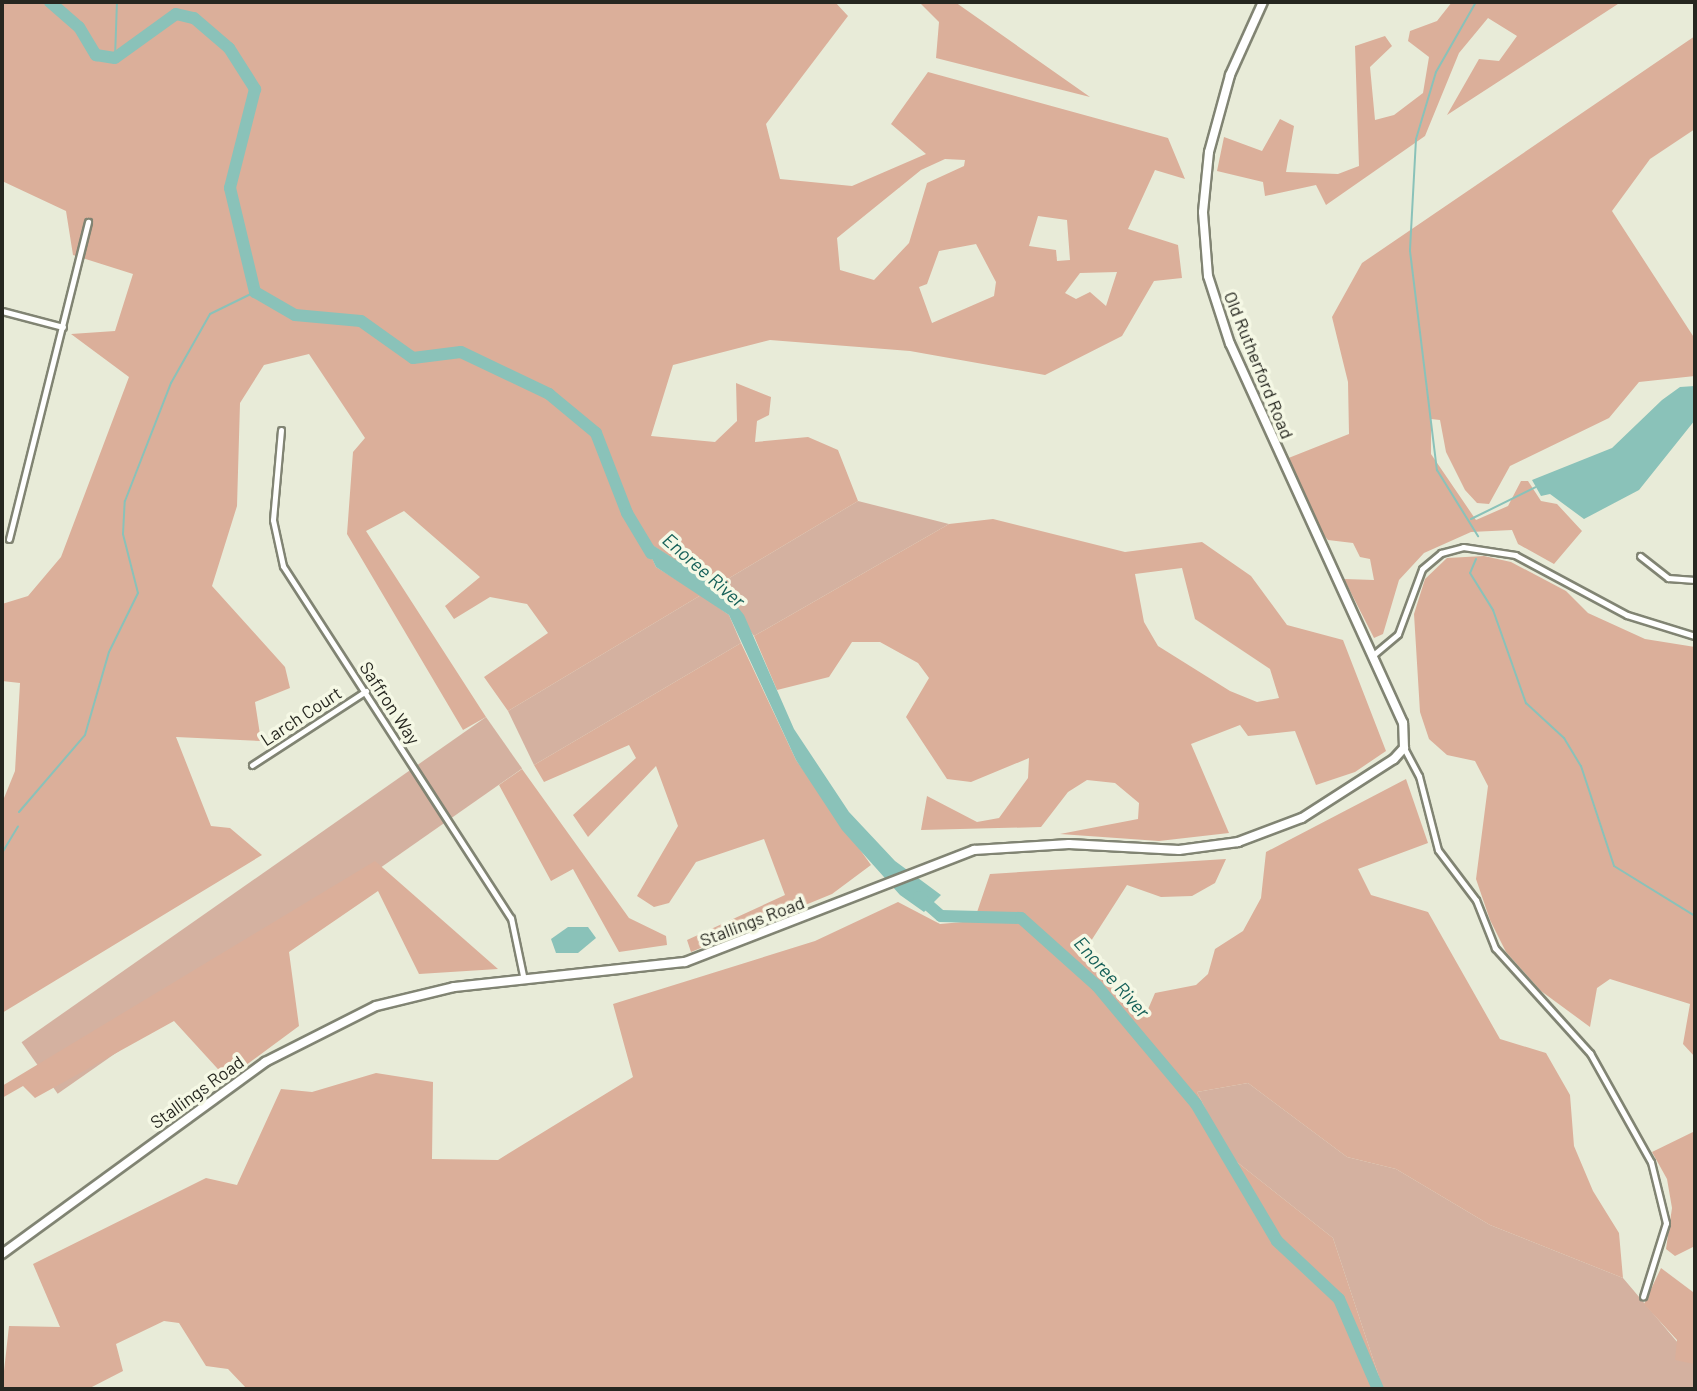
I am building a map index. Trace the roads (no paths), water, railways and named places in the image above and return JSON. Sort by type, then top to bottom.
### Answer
[{"type":"street","name":"Old Rutherford Road","points":[[1263,2],[1230,75],[1209,152],[1203,212],[1208,276],[1230,344],[1403,723],[1404,748]]},
{"type":"street","points":[[9,538],[88,222]]},
{"type":"street","points":[[2,311],[63,327]]},
{"type":"street","name":"Saffron Way","points":[[281,430],[275,545],[511,918],[524,980]]},
{"type":"street","points":[[1372,656],[1398,634],[1422,569],[1441,553],[1468,547],[1526,559],[1627,615],[1695,636]]},
{"type":"street","points":[[1640,556],[1668,578],[1695,580]]},
{"type":"street","name":"Larch Court","points":[[252,765],[366,691]]},
{"type":"street","points":[[1404,748],[1419,776],[1438,850],[1476,900],[1495,948],[1590,1053],[1651,1162],[1666,1223],[1643,1297]]},
{"type":"street","name":"Stallings Road","points":[[2,1254],[304,1038],[413,995],[685,962],[750,942],[925,866],[999,846],[1179,850],[1238,842],[1302,818],[1404,748]]},
{"type":"water","points":[[1695,386],[1695,420],[1639,490],[1584,519],[1550,494],[1541,496],[1532,480],[1612,448],[1662,400],[1680,387]]},
{"type":"water","points":[[643,539],[725,591],[744,615],[794,729],[849,812],[895,861],[941,895],[924,912],[900,895],[842,830],[796,760],[729,615],[656,567]]},
{"type":"water","points":[[568,927],[588,927],[596,938],[578,953],[556,953],[551,939]]},
{"type":"waterway","name":"Enoree River","points":[[50,2],[79,27],[96,55],[115,58],[176,14],[194,18],[229,48],[255,89],[230,188],[255,292],[295,315],[361,321],[413,358],[461,352],[549,394],[596,433],[627,513],[651,553]]},
{"type":"waterway","points":[[115,58],[117,2]]},
{"type":"waterway","points":[[1476,2],[1436,72],[1416,139],[1410,251],[1437,470],[1478,536]]},
{"type":"waterway","points":[[19,812],[85,735],[109,652],[138,593],[123,534],[125,501],[171,383],[210,314],[255,292]]},
{"type":"waterway","points":[[1471,519],[1536,487]]},
{"type":"waterway","points":[[1476,559],[1470,573],[1493,610],[1526,703],[1564,738],[1581,766],[1614,866],[1695,916]]},
{"type":"waterway","points":[[2,853],[18,826]]},
{"type":"waterway","points":[[2,873],[2,910]]},
{"type":"waterway","name":"Enoree River","points":[[919,897],[941,916],[1021,918],[1097,986],[1196,1104],[1277,1241],[1339,1299],[1378,1389]]}]
